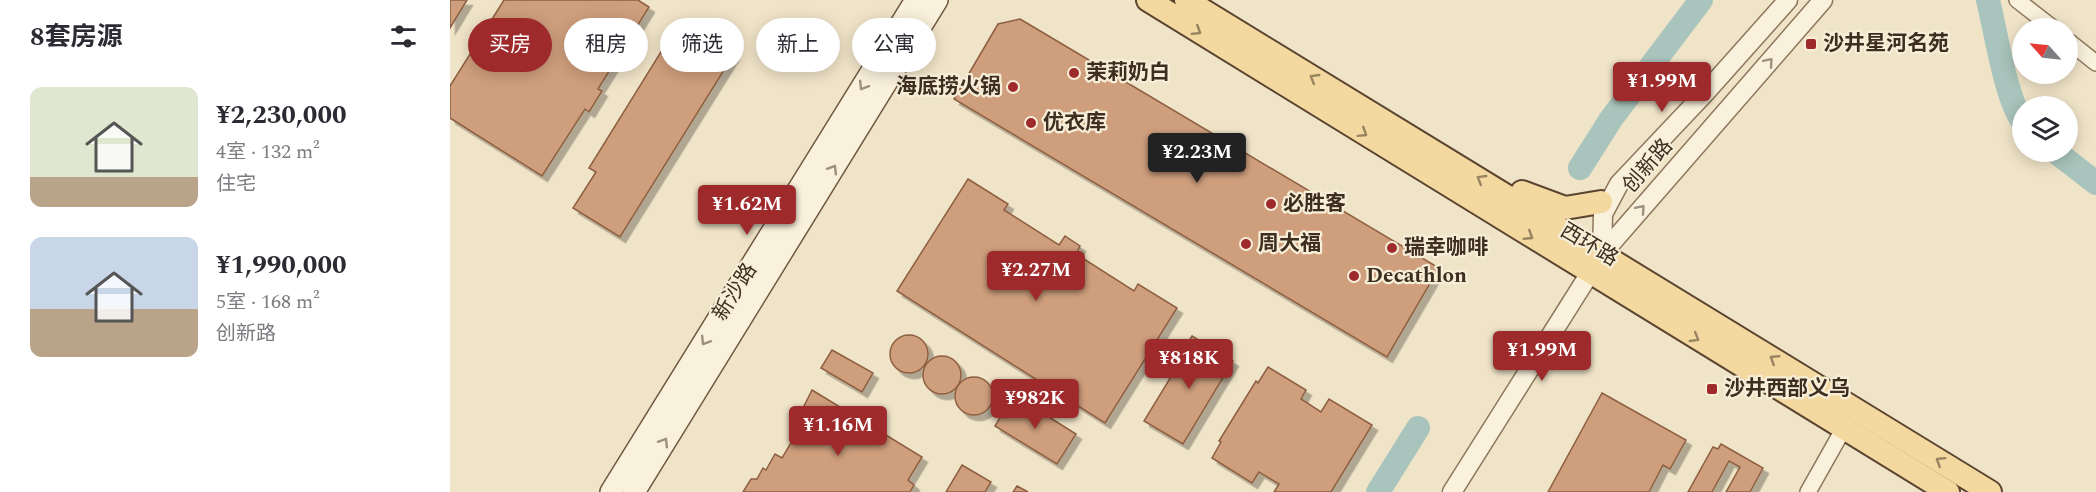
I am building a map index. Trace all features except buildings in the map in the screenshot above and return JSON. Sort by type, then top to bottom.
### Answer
[{"type":"main road","name":"新沙路","points":[[612,492],[916,0]]},
{"type":"main road","name":"新沙路","points":[[634,492],[937,0]]},
{"type":"main road","name":"西环路","points":[[1148,0],[1948,492]]},
{"type":"main road","name":"西环路","points":[[1186,0],[1990,492]]},
{"type":"main road","points":[[1509,197],[1522,192],[1565,208],[1601,202]]},
{"type":"street","name":"创新路","points":[[1602,254],[1603,214],[1619,184],[1706,92],[1788,0]]},
{"type":"street","name":"创新路","points":[[1452,492],[1602,254],[1823,0]]},
{"type":"street","points":[[2017,0],[2040,18]]},
{"type":"street","points":[[2078,49],[2096,63]]},
{"type":"street","points":[[1808,492],[1844,428]]},
{"type":"waterway","points":[[1580,168],[1611,119],[1701,0]]},
{"type":"waterway","points":[[1988,0],[2012,99]]},
{"type":"waterway","points":[[2069,162],[2096,183]]},
{"type":"waterway","points":[[1378,492],[1418,428]]},
{"type":"place","name":"沙井星河名苑","points":[[1811,44]]},
{"type":"place","name":"茉莉奶白","points":[[1074,73]]},
{"type":"place","name":"海底捞火锅","points":[[1013,87]]},
{"type":"place","name":"优衣库","points":[[1031,123]]},
{"type":"place","name":"必胜客","points":[[1271,204]]},
{"type":"place","name":"周大福","points":[[1246,244]]},
{"type":"place","name":"瑞幸咖啡","points":[[1392,248]]},
{"type":"place","name":"Decathlon","points":[[1354,276]]},
{"type":"place","name":"沙井西部义乌","points":[[1712,389]]}]
